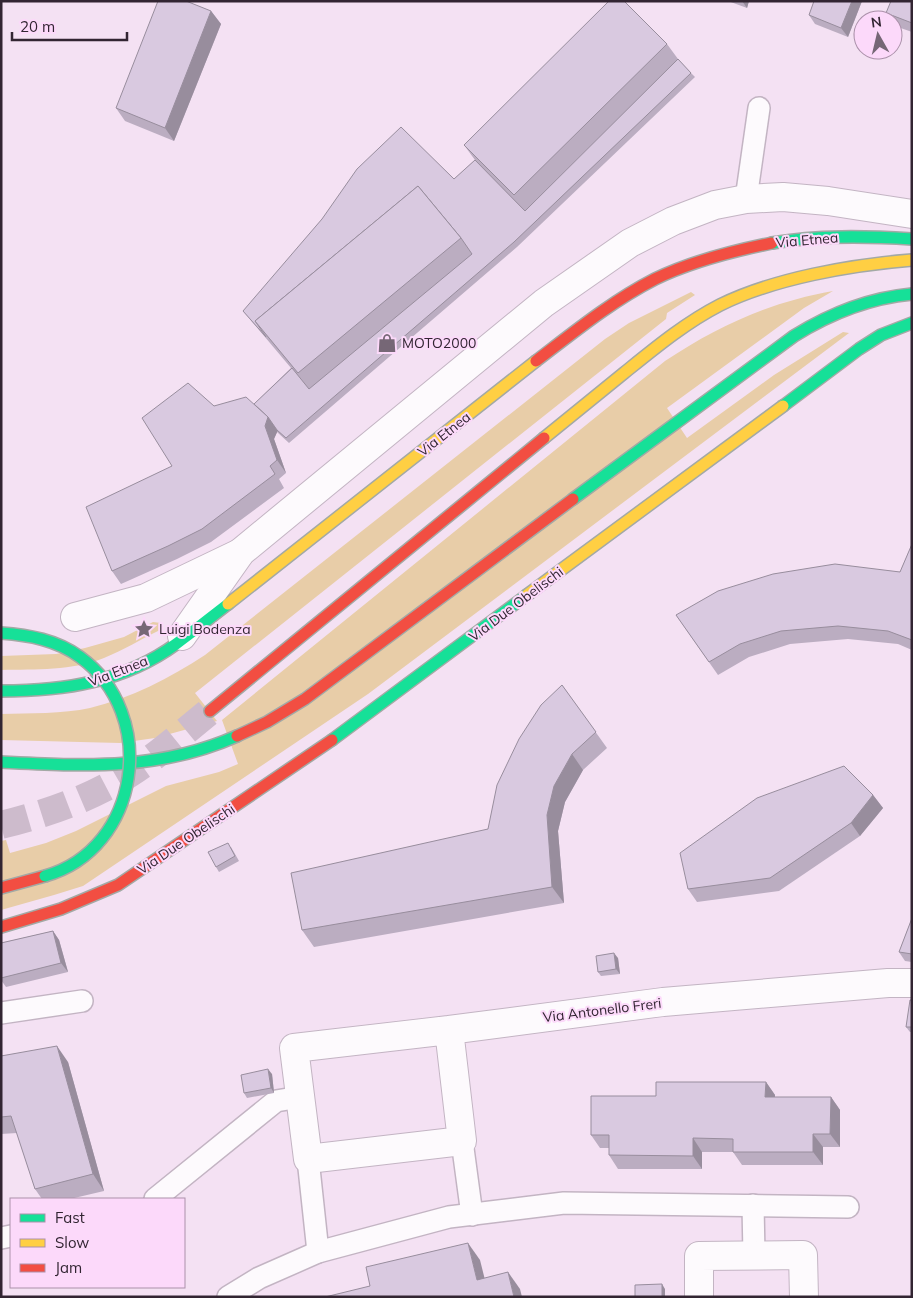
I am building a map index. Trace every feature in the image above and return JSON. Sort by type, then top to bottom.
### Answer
[{"type":"main road","name":"Via Etnea","points":[[1,691],[71,687],[98,681],[131,669],[176,645],[585,323],[626,295],[668,273],[712,257],[788,240],[870,236],[912,239]]},
{"type":"main road","points":[[210,710],[661,343],[698,317],[756,290],[794,279],[883,262],[912,260]]},
{"type":"main road","points":[[1,762],[108,765],[140,763],[173,758],[231,740],[265,723],[305,698],[778,346],[809,326],[854,304],[874,298],[912,294]]},
{"type":"main road","name":"Via Due Obelischi","points":[[1,927],[90,900],[118,884],[309,757],[859,350],[881,335],[912,324]]},
{"type":"main road","points":[[1,633],[23,634],[52,642],[75,654],[95,670],[110,690],[123,714],[129,735],[131,756],[130,779],[112,824],[104,838],[83,857],[65,869],[1,888]]},
{"type":"street","points":[[75,617],[146,598],[241,552],[544,304],[630,243],[674,221],[715,205],[746,199],[783,196],[912,214]]},
{"type":"street","points":[[176,645],[241,552]]},
{"type":"street","name":"Via Antonello Freri","points":[[300,1097],[294,1048],[663,1002],[880,983],[912,983]]},
{"type":"street","points":[[300,1097],[308,1159],[462,1141],[449,1030]]},
{"type":"street","points":[[699,1297],[699,1256],[754,1255],[803,1255],[804,1297]]},
{"type":"lane","points":[[746,199],[759,108]]},
{"type":"lane","points":[[1,1013],[82,1001]]},
{"type":"lane","points":[[156,1198],[276,1101],[300,1097]]},
{"type":"lane","points":[[462,1141],[472,1215]]},
{"type":"lane","points":[[308,1159],[318,1252]]},
{"type":"lane","points":[[228,1297],[259,1278],[318,1252],[449,1217],[564,1203],[848,1207]]},
{"type":"lane","points":[[753,1205],[754,1255]]},
{"type":"shaded area","points":[[833,291],[804,308],[667,408],[687,438],[774,375],[843,332],[849,333],[368,694],[83,886],[1,910],[1,841],[6,840],[10,853],[46,843],[76,831],[166,786],[219,772],[238,764],[222,720],[665,361],[725,326],[745,317],[788,302]]},
{"type":"shaded area","points":[[691,292],[695,295],[667,313],[666,319],[195,693],[217,721],[155,738],[120,743],[1,740],[1,714],[69,711],[105,704],[150,686],[178,672],[205,655],[605,339],[629,323]]},
{"type":"shaded area","points":[[153,622],[161,623],[160,630],[119,652],[92,662],[67,667],[1,670],[1,656],[56,654],[85,648],[124,637]]},
{"type":"building","points":[[158,1],[186,1],[211,11],[165,128],[116,108]]},
{"type":"building","points":[[609,1],[624,1],[667,44],[514,195],[464,145]]},
{"type":"building","points":[[814,1],[852,1],[841,28],[809,15]]},
{"type":"building","points":[[891,1],[912,1],[912,23],[903,20],[903,10],[887,10]]},
{"type":"building","points":[[678,59],[691,73],[514,242],[286,438],[254,404],[292,368],[309,389],[472,254],[418,186],[255,321],[266,337],[243,311],[322,219],[357,169],[401,127],[454,179],[475,160],[525,211]]},
{"type":"building","points":[[418,186],[461,238],[298,373],[255,321]]},
{"type":"building","points":[[188,383],[214,406],[246,397],[268,417],[265,426],[277,460],[270,466],[275,474],[202,529],[112,571],[86,507],[172,466],[142,418]]},
{"type":"building","points":[[912,544],[912,640],[888,631],[838,626],[781,631],[740,644],[709,662],[676,615],[718,591],[773,574],[835,564],[900,572]]},
{"type":"building","points":[[562,685],[596,732],[572,754],[554,786],[547,815],[552,887],[302,930],[291,873],[488,829],[497,785],[519,739],[541,705]]},
{"type":"building","points":[[844,766],[873,795],[851,823],[770,878],[688,889],[680,853],[757,798]]},
{"type":"building","points":[[228,843],[235,856],[216,867],[208,852]]},
{"type":"building","points":[[912,918],[912,954],[899,952]]},
{"type":"building","points":[[53,931],[61,963],[1,978],[1,943]]},
{"type":"building","points":[[614,953],[616,969],[598,972],[596,956]]},
{"type":"building","points":[[910,1000],[912,1000],[912,1027],[906,1027]]},
{"type":"building","points":[[57,1046],[93,1174],[35,1189],[11,1116],[1,1117],[1,1056]]},
{"type":"building","points":[[268,1069],[271,1088],[244,1093],[241,1075]]},
{"type":"building","points":[[656,1082],[766,1082],[765,1097],[831,1097],[830,1134],[813,1134],[813,1152],[733,1152],[733,1139],[693,1138],[693,1156],[609,1155],[609,1135],[591,1135],[591,1096],[656,1096]]},
{"type":"building","points":[[468,1243],[477,1280],[508,1272],[514,1297],[325,1297],[370,1286],[366,1267]]},
{"type":"building","points":[[662,1284],[662,1297],[635,1297],[635,1285]]},
{"type":"tunnel","points":[[1,825],[67,805],[114,783],[150,760],[210,711]]},
{"type":"traffic: fast","points":[[772,243],[789,240],[842,237],[912,239]]},
{"type":"traffic: fast","points":[[573,499],[794,336],[822,320],[850,308],[880,299],[912,294]]},
{"type":"traffic: fast","points":[[783,406],[859,349],[881,335],[912,323]]},
{"type":"traffic: fast","points":[[332,740],[527,595]]},
{"type":"traffic: fast","points":[[1,691],[48,689],[93,682],[114,676],[156,657],[183,639],[228,604]]},
{"type":"traffic: fast","points":[[1,633],[22,635],[52,642],[80,657],[105,682],[121,711],[129,744],[128,778],[119,810],[102,838],[77,861],[45,876]]},
{"type":"traffic: fast","points":[[1,762],[92,765],[150,761],[208,747],[237,736]]},
{"type":"traffic: slow","points":[[544,438],[670,336],[720,305],[765,287],[814,274],[864,265],[912,260]]},
{"type":"traffic: slow","points":[[228,604],[536,361]]},
{"type":"traffic: slow","points":[[527,595],[783,406]]},
{"type":"traffic: jam","points":[[536,361],[608,307],[655,279],[712,257],[772,243]]},
{"type":"traffic: jam","points":[[210,711],[544,438]]},
{"type":"traffic: jam","points":[[237,736],[267,722],[305,699],[573,499]]},
{"type":"traffic: jam","points":[[1,927],[61,909],[118,885],[332,740]]},
{"type":"traffic: jam","points":[[1,888],[45,876]]},
{"type":"place","name":"MOTO2000","points":[[387,343]]},
{"type":"place","name":"Luigi Bodenza","points":[[144,629]]}]
